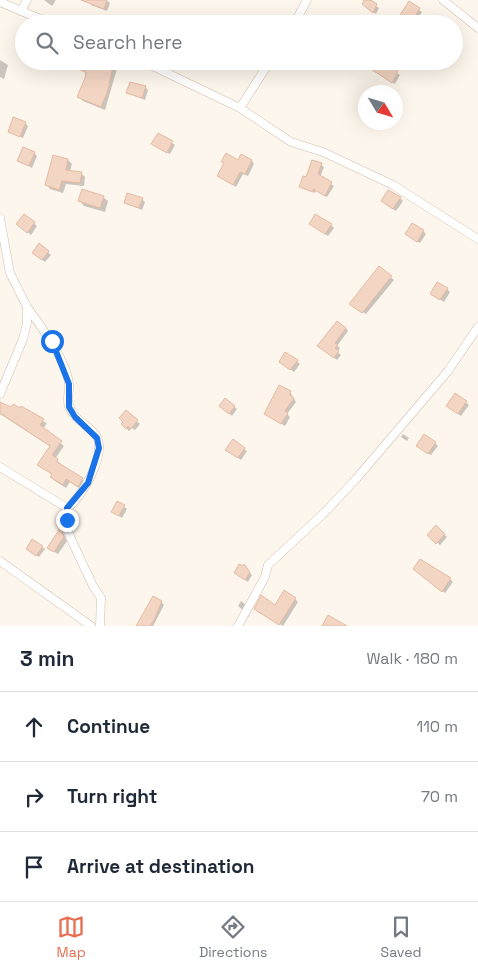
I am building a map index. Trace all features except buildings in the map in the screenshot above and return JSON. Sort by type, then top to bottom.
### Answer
[{"type":"street","points":[[21,11],[27,0]]},
{"type":"street","points":[[299,15],[308,0]]},
{"type":"street","points":[[444,0],[462,15]]},
{"type":"street","points":[[0,2],[31,15]]},
{"type":"street","points":[[463,16],[478,28]]},
{"type":"street","points":[[161,70],[240,108],[291,142],[323,152],[393,186],[478,238]]},
{"type":"street","points":[[240,108],[264,70]]},
{"type":"street","points":[[0,218],[10,273],[27,307],[52,341],[69,384],[69,407],[75,417],[97,438],[99,448],[88,483],[67,508],[68,531],[93,586],[101,598],[100,626]]},
{"type":"street","points":[[0,394],[24,339],[27,307]]},
{"type":"street","points":[[238,626],[265,577],[268,565],[325,512],[356,479],[448,371],[478,327]]},
{"type":"street","points":[[0,467],[67,508]]},
{"type":"street","points":[[0,561],[91,626]]},
{"type":"route","points":[[52,341],[69,384],[69,407],[75,417],[90,429],[97,438],[99,448],[88,483],[67,508],[67,520]]}]
